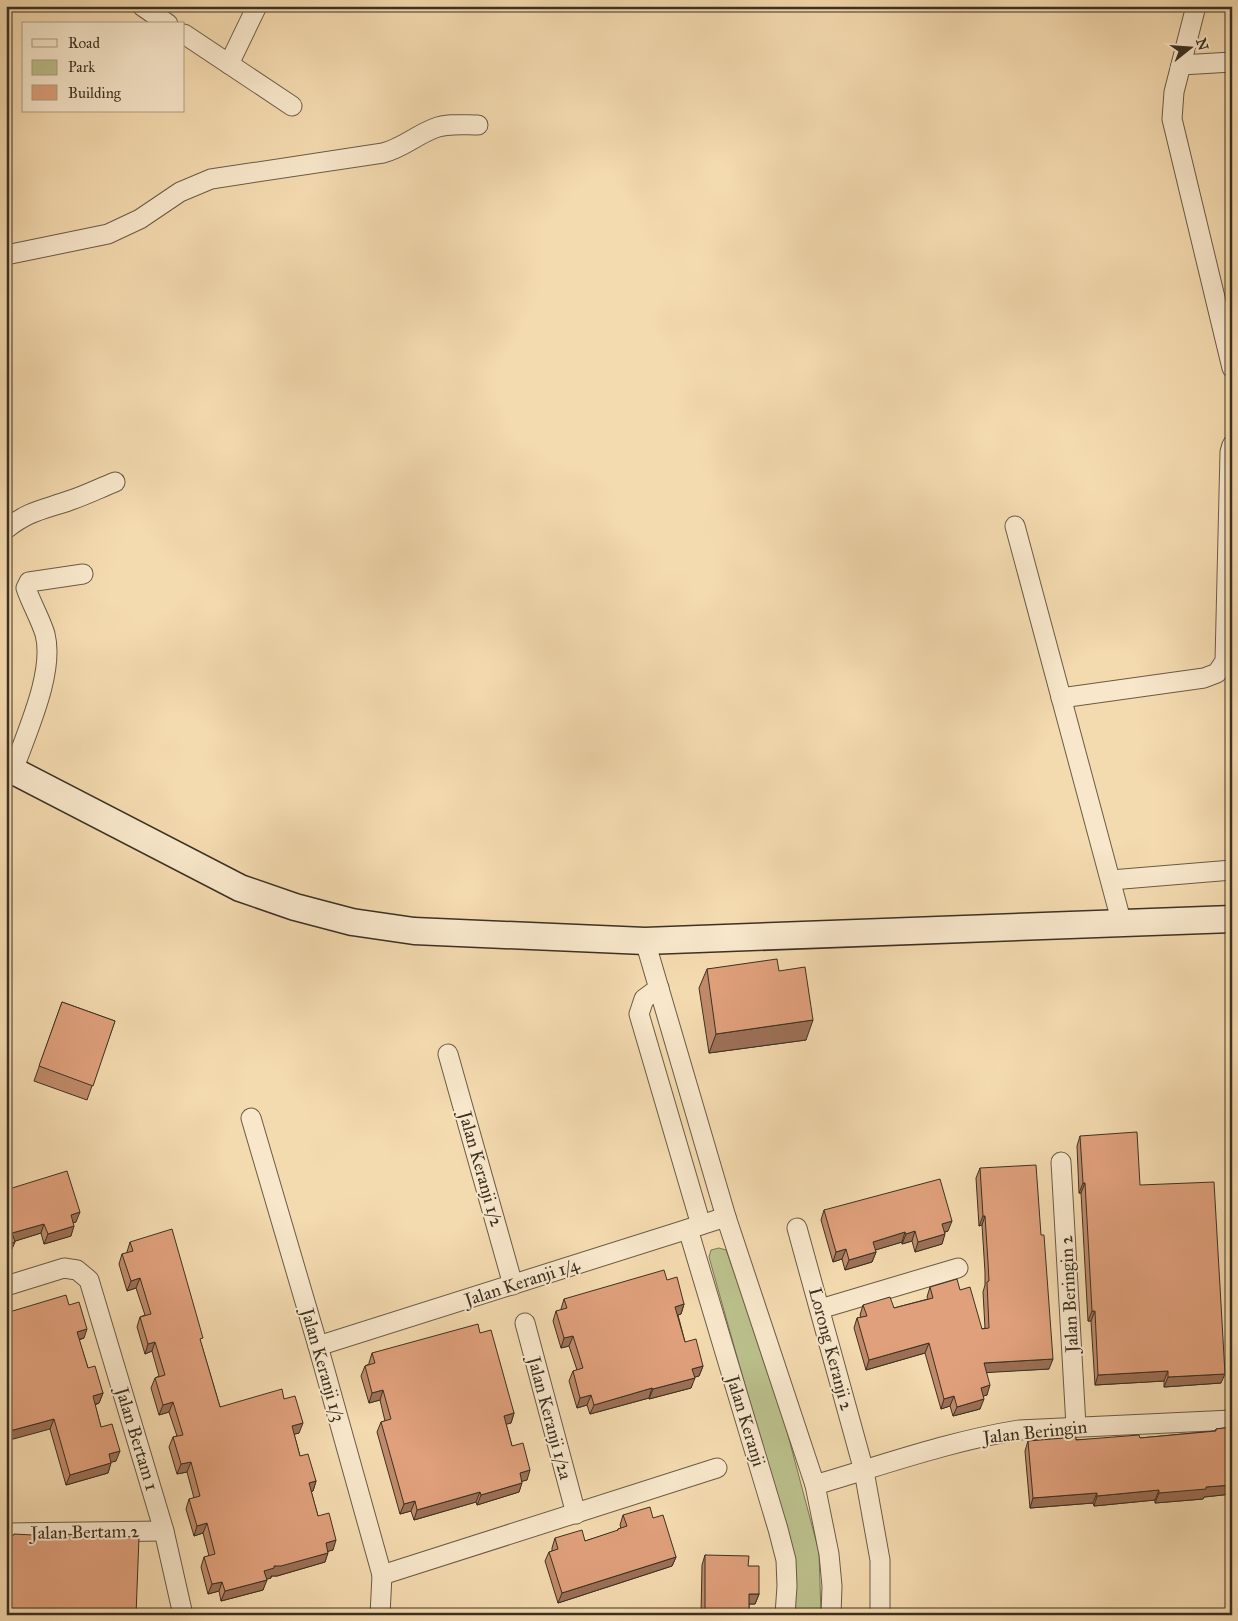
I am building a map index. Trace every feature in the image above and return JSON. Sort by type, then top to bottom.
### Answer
[{"type":"street","points":[[142,6],[165,22]]},
{"type":"street","points":[[229,64],[257,6]]},
{"type":"street","points":[[1196,6],[1174,92],[1172,119],[1232,368]]},
{"type":"street","points":[[185,35],[292,106]]},
{"type":"street","points":[[1181,65],[1232,62]]},
{"type":"street","points":[[6,255],[108,234],[140,219],[180,192],[211,179],[383,153],[401,147],[414,138],[446,124],[478,125]]},
{"type":"street","points":[[1062,698],[1204,678],[1217,673],[1225,662],[1227,526],[1230,452],[1232,445]]},
{"type":"street","points":[[6,529],[20,518],[37,510],[71,500],[115,482]]},
{"type":"street","points":[[1015,526],[1122,924]]},
{"type":"street","points":[[83,574],[29,582],[26,588],[45,634],[45,679],[10,769],[240,888],[295,907],[352,922],[414,931],[645,940],[1232,919]]},
{"type":"street","points":[[1111,880],[1232,870]]},
{"type":"street","points":[[645,940],[726,1217],[815,1486],[829,1554],[832,1615]]},
{"type":"street","name":"Jalan Keranji","points":[[659,988],[644,999],[640,1005],[639,1014],[786,1560],[785,1615]]},
{"type":"street","name":"Jalan Keranji 1/2","points":[[448,1054],[513,1285]]},
{"type":"street","name":"Jalan Keranji 1/3","points":[[251,1118],[318,1346],[382,1576],[380,1615]]},
{"type":"street","name":"Jalan Beringin 2","points":[[1061,1162],[1076,1426]]},
{"type":"street","name":"Jalan Keranji 1/4","points":[[318,1346],[726,1217]]},
{"type":"street","name":"Lorong Keranji 2","points":[[797,1228],[864,1471],[880,1560],[880,1615]]},
{"type":"street","name":"Jalan Bertam 1","points":[[6,1286],[64,1268],[77,1270],[89,1280],[164,1531],[183,1615]]},
{"type":"street","points":[[820,1309],[958,1268]]},
{"type":"street","name":"Jalan Keranji 1/2a","points":[[525,1323],[576,1514]]},
{"type":"street","name":"Jalan Beringin","points":[[815,1486],[987,1435],[1019,1430],[1076,1426],[1232,1420]]},
{"type":"street","points":[[382,1576],[717,1468]]},
{"type":"street","name":"Jalan Bertam 2","points":[[6,1533],[164,1531]]},
{"type":"green space","points":[[719,1248],[726,1250],[772,1375],[819,1552],[821,1615],[792,1615],[793,1556],[709,1257],[711,1250]]},
{"type":"building","points":[[777,959],[779,971],[805,967],[813,1020],[716,1034],[707,969]]},
{"type":"building","points":[[62,1002],[115,1021],[93,1086],[39,1066]]},
{"type":"building","points":[[1137,1132],[1140,1185],[1214,1182],[1225,1374],[1168,1377],[1168,1371],[1098,1375],[1095,1311],[1092,1311],[1085,1183],[1083,1183],[1080,1136]]},
{"type":"building","points":[[1036,1165],[1041,1235],[1044,1235],[1053,1359],[984,1363],[990,1385],[981,1388],[984,1399],[957,1407],[954,1396],[944,1399],[929,1343],[869,1360],[857,1318],[867,1316],[863,1305],[890,1297],[894,1308],[933,1298],[930,1287],[957,1279],[960,1290],[970,1287],[982,1329],[989,1328],[988,1262],[980,1168]]},
{"type":"building","points":[[67,1171],[80,1212],[71,1215],[74,1226],[48,1234],[44,1224],[12,1233],[15,1242],[6,1244],[6,1187],[9,1189]]},
{"type":"building","points":[[940,1179],[952,1221],[942,1224],[945,1234],[918,1242],[915,1231],[906,1234],[905,1232],[873,1242],[876,1252],[849,1260],[846,1249],[836,1252],[824,1210]]},
{"type":"building","points":[[172,1229],[203,1338],[200,1339],[220,1407],[282,1389],[284,1399],[295,1396],[303,1423],[292,1426],[300,1456],[308,1454],[316,1481],[309,1483],[318,1516],[329,1513],[336,1540],[326,1543],[328,1553],[281,1566],[274,1566],[274,1568],[264,1571],[267,1580],[225,1591],[222,1582],[212,1584],[204,1557],[215,1554],[207,1523],[197,1526],[189,1499],[200,1496],[191,1462],[181,1464],[173,1437],[183,1435],[173,1402],[163,1405],[155,1378],[165,1375],[155,1342],[148,1344],[140,1317],[151,1314],[140,1278],[131,1281],[122,1254],[133,1251],[130,1242]]},
{"type":"building","points":[[664,1270],[667,1280],[677,1277],[684,1304],[675,1307],[685,1342],[696,1339],[703,1366],[692,1369],[695,1378],[594,1405],[591,1395],[580,1398],[573,1371],[583,1368],[573,1336],[564,1338],[556,1311],[567,1308],[564,1299]]},
{"type":"building","points":[[66,1295],[69,1305],[79,1302],[87,1329],[77,1332],[88,1368],[95,1366],[103,1393],[93,1396],[101,1427],[112,1424],[120,1451],[109,1454],[111,1463],[70,1475],[54,1419],[6,1432],[6,1313]]},
{"type":"building","points":[[478,1324],[480,1333],[491,1330],[514,1413],[504,1416],[512,1446],[523,1443],[530,1470],[520,1473],[522,1483],[481,1495],[480,1492],[417,1510],[415,1501],[404,1504],[381,1422],[391,1419],[383,1390],[372,1393],[365,1366],[375,1363],[372,1353]]},
{"type":"building","points":[[1232,1427],[1232,1485],[1159,1493],[1159,1490],[1097,1496],[1097,1493],[1033,1498],[1028,1441],[1076,1437],[1076,1440],[1139,1435],[1140,1438],[1216,1431],[1216,1429]]},
{"type":"building","points":[[650,1507],[653,1518],[663,1515],[676,1557],[562,1593],[549,1552],[558,1549],[555,1538],[582,1530],[585,1541],[627,1526],[623,1515]]},
{"type":"building","points":[[34,1533],[139,1537],[136,1615],[6,1615],[6,1535],[33,1535]]},
{"type":"building","points":[[705,1555],[749,1556],[748,1566],[759,1566],[759,1594],[749,1594],[749,1615],[705,1615]]}]
